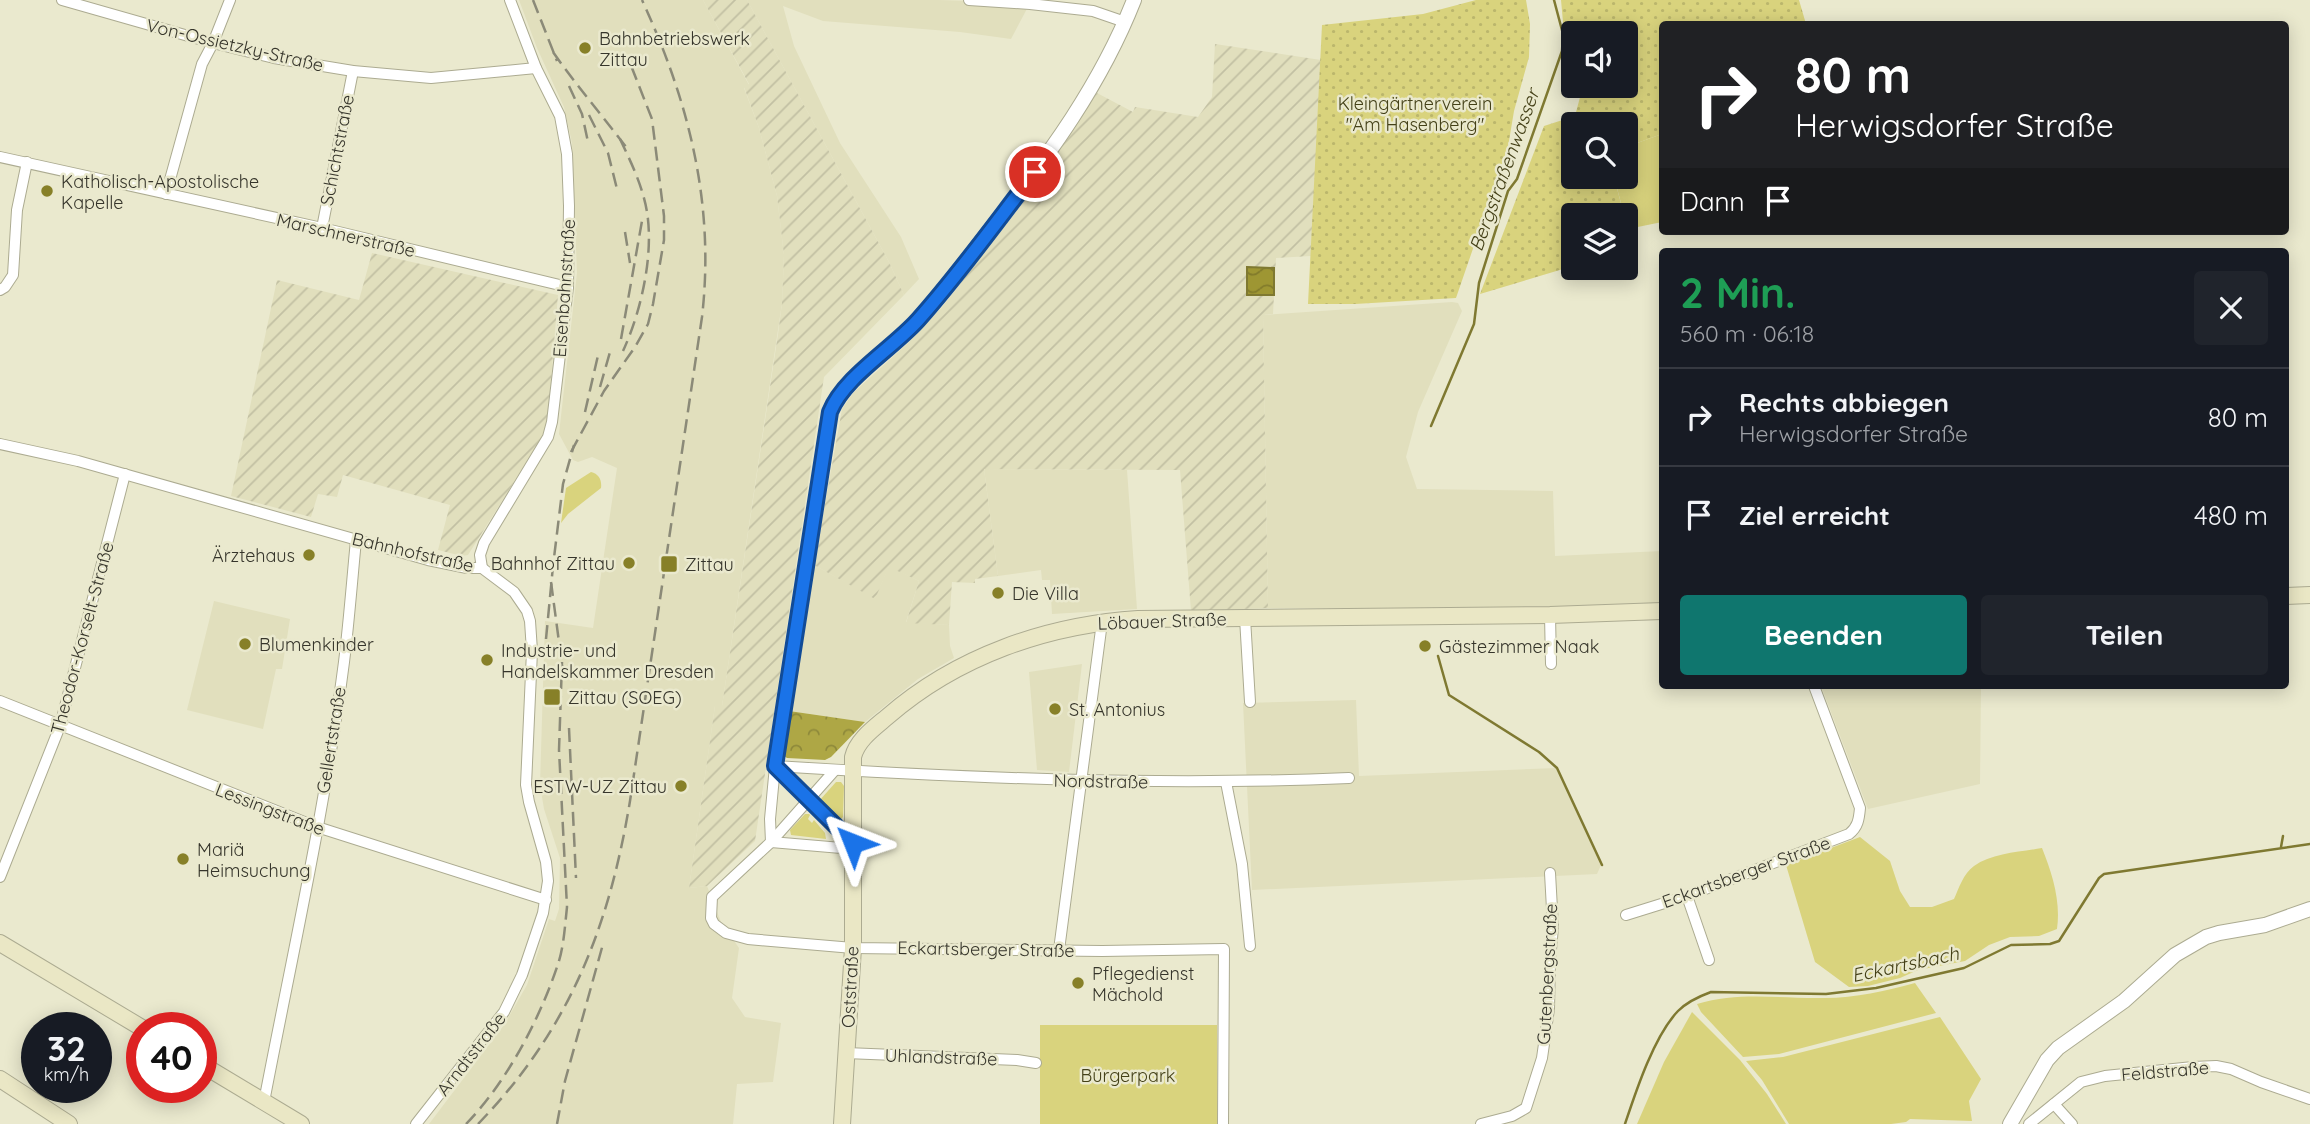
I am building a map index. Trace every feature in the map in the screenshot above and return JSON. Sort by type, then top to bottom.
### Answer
[{"type":"main road","points":[[2289,596],[2310,595]]},
{"type":"main road","name":"Löbauer Straße","points":[[853,846],[852,771],[855,748],[865,737],[900,706],[944,676],[1011,644],[1048,633],[1102,622],[1659,611]]},
{"type":"main road","name":"Oststraße","points":[[842,1124],[853,948],[853,846]]},
{"type":"main road","points":[[0,943],[126,1018]]},
{"type":"main road","points":[[217,1074],[300,1124]]},
{"type":"main road","points":[[0,1079],[69,1124]]},
{"type":"street","name":"Von-Ossietzky-Straße","points":[[62,0],[274,58],[353,71],[431,78],[537,68]]},
{"type":"street","points":[[166,194],[202,64],[230,0]]},
{"type":"street","name":"Eisenbahnstraße","points":[[482,568],[480,555],[484,543],[548,438],[568,287],[567,154],[559,116],[510,0]]},
{"type":"street","points":[[969,0],[1093,11],[1125,22]]},
{"type":"street","points":[[771,842],[770,819],[775,766],[827,424],[834,402],[846,386],[919,319],[1061,136],[1094,84],[1134,0]]},
{"type":"street","name":"Schichtstraße","points":[[322,228],[353,71]]},
{"type":"street","name":"Marschnerstraße","points":[[0,157],[322,228],[568,287]]},
{"type":"street","points":[[0,290],[13,275],[17,210],[27,162]]},
{"type":"street","name":"Bahnhofstraße","points":[[0,444],[125,474],[428,560],[467,568],[482,568],[514,592],[530,621],[532,651],[526,785],[528,802],[546,862],[546,900]]},
{"type":"street","name":"Theodor-Korselt-Straße","points":[[0,877],[60,726],[125,474]]},
{"type":"street","name":"Gellertstraße","points":[[264,1102],[317,827],[344,661],[356,540]]},
{"type":"street","points":[[1550,615],[1551,664]]},
{"type":"street","points":[[1245,618],[1250,702]]},
{"type":"street","points":[[1059,950],[1102,622]]},
{"type":"street","name":"Eckartsberger Straße","points":[[1626,915],[1687,896],[1849,834],[1855,829],[1860,808],[1815,689]]},
{"type":"street","name":"Lessingstraße","points":[[0,701],[317,827],[546,900]]},
{"type":"street","points":[[775,766],[852,771]]},
{"type":"street","points":[[775,766],[853,846]]},
{"type":"street","points":[[771,842],[835,770]]},
{"type":"street","name":"Nordstraße","points":[[852,771],[1081,781],[1226,782],[1349,778]]},
{"type":"street","points":[[1226,782],[1242,864],[1250,946]]},
{"type":"street","points":[[771,842],[853,846]]},
{"type":"street","name":"Eckartsberger Straße","points":[[771,842],[712,897],[711,918],[714,924],[726,933],[748,939],[853,948],[1224,949],[1223,1124]]},
{"type":"street","name":"Gutenbergstraße","points":[[1480,1124],[1511,1116],[1526,1108],[1542,1058],[1549,1009],[1549,961],[1553,927],[1550,873]]},
{"type":"street","points":[[1687,896],[1709,960]]},
{"type":"street","name":"Arndtstraße","points":[[416,1124],[504,1012],[522,975],[546,900]]},
{"type":"street","points":[[2010,1124],[2047,1060],[2058,1048],[2124,1001],[2175,955],[2206,937],[2265,925],[2310,909]]},
{"type":"street","name":"Uhlandstraße","points":[[846,1053],[1036,1063]]},
{"type":"street","name":"Feldstraße","points":[[2029,1124],[2081,1082],[2105,1076],[2193,1067],[2216,1066],[2231,1069],[2310,1099]]},
{"type":"street","points":[[2054,1104],[2072,1124]]},
{"type":"shaded area","points":[[519,0],[703,0],[749,85],[744,88],[759,128],[777,196],[784,255],[782,303],[722,706],[715,706],[689,888],[707,886],[721,922],[739,948],[732,998],[745,1017],[781,1023],[773,1082],[737,1084],[733,1124],[429,1124],[504,1025],[527,985],[549,919],[555,921],[559,909],[560,858],[544,809],[540,785],[545,621],[593,628],[617,468],[592,457],[578,462],[573,460],[559,434],[577,273],[572,143],[564,107]]},
{"type":"shaded area","points":[[703,0],[747,0],[889,262],[904,295],[824,377],[755,841],[707,886],[689,888],[715,706],[722,706],[778,334],[784,255],[777,196],[759,128],[744,87],[749,84]]},
{"type":"shaded area","points":[[747,0],[1030,3],[1011,39],[960,32],[823,21],[783,6],[794,46],[840,143],[901,237],[919,279],[904,295],[889,262]]},
{"type":"shaded area","points":[[1215,44],[1321,60],[1311,256],[1276,258],[1273,314],[1263,315],[1268,608],[1191,611],[1180,470],[984,469],[998,576],[975,579],[975,583],[952,582],[949,625],[906,623],[919,581],[889,567],[875,599],[814,565],[842,409],[853,393],[908,343],[942,307],[1035,187],[1097,93],[1133,112],[1135,107],[1198,117],[1212,97]]},
{"type":"shaded area","points":[[372,253],[558,295],[548,417],[543,436],[468,555],[438,550],[450,505],[343,475],[337,497],[318,494],[311,517],[231,496],[277,280],[359,300]]},
{"type":"shaded area","points":[[1458,303],[1462,311],[1418,412],[1406,457],[1417,489],[1553,491],[1555,556],[1659,551],[1659,605],[1557,609],[1268,608],[1263,315]]},
{"type":"shaded area","points":[[984,469],[1127,470],[1137,609],[1052,614],[1050,580],[1042,580],[1041,570],[998,576]]},
{"type":"shaded area","points":[[814,565],[875,598],[889,566],[919,581],[906,622],[949,625],[950,646],[954,658],[918,679],[865,722],[789,711]]},
{"type":"shaded area","name":"Blumenkinder","points":[[214,601],[290,619],[282,669],[276,669],[263,729],[187,710]]},
{"type":"shaded area","name":"St. Antonius","points":[[1082,664],[1069,772],[1037,770],[1029,672]]},
{"type":"shaded area","points":[[1822,689],[1981,689],[1980,784],[1868,809]]},
{"type":"shaded area","points":[[1356,700],[1359,776],[1556,768],[1601,865],[1597,874],[1252,890],[1243,703]]},
{"type":"green space","name":"Kleingärtnerverein \"Am Hasenberg\"","points":[[1476,0],[1526,0],[1530,24],[1529,57],[1514,111],[1508,147],[1456,298],[1308,304],[1322,25],[1423,14]]},
{"type":"green space","points":[[1561,0],[1799,0],[1805,21],[1659,21],[1659,135],[1638,143],[1638,112],[1576,112],[1580,98],[1638,98],[1638,21],[1563,21]]},
{"type":"green space","points":[[1561,121],[1561,189],[1617,189],[1621,203],[1561,203],[1561,270],[1480,294],[1544,126]]},
{"type":"green space","points":[[1659,135],[1659,223],[1638,227],[1638,203],[1621,203],[1617,189],[1638,189],[1638,143]]},
{"type":"green space","points":[[591,472],[599,478],[601,488],[568,514],[561,523],[566,488]]},
{"type":"green space","points":[[789,711],[865,722],[825,760],[787,758],[784,756]]},
{"type":"green space","points":[[836,782],[841,782],[844,786],[843,817],[840,820],[819,801]]},
{"type":"green space","points":[[805,814],[810,815],[808,819],[812,823],[814,820],[825,833],[826,839],[791,835],[790,830]]},
{"type":"green space","points":[[1860,837],[1890,861],[1900,891],[1910,907],[1932,907],[1954,899],[1967,873],[1989,858],[2042,848],[2055,887],[2057,929],[2039,936],[2010,937],[1989,945],[1965,961],[1918,970],[1900,978],[1868,986],[1849,987],[1815,962],[1786,865]]},
{"type":"green space","points":[[1915,983],[1936,1013],[1779,1054],[1743,1057],[1701,1012],[1697,1004],[1745,997],[1848,997]]},
{"type":"green space","points":[[1692,1012],[1740,1060],[1786,1124],[1637,1124],[1664,1062]]},
{"type":"green space","points":[[1940,1017],[1981,1079],[1969,1101],[1972,1121],[1910,1119],[1891,1124],[1789,1124],[1762,1080],[1746,1061],[1783,1057]]},
{"type":"green space","name":"Bürgerpark","points":[[1040,1025],[1217,1025],[1217,1124],[1040,1124]]},
{"type":"water","points":[[1247,267],[1274,268],[1274,295],[1247,295]]},
{"type":"waterway","name":"Bergstraßenwasser","points":[[1431,426],[1474,324],[1479,283],[1508,191],[1517,179],[1562,51],[1563,34],[1554,0]]},
{"type":"waterway","name":"Bergstraßenwasser","points":[[1438,656],[1449,695],[1539,752],[1557,768],[1602,865]]},
{"type":"waterway","points":[[2281,847],[2283,836]]},
{"type":"waterway","name":"Eckartsbach","points":[[1625,1124],[1647,1064],[1669,1022],[1682,1008],[1711,992],[1826,994],[1876,988],[1964,968],[2011,945],[2050,944],[2059,941],[2104,874],[2310,844]]},
{"type":"railway","points":[[533,0],[557,61]]},
{"type":"railway","points":[[478,1124],[510,1088],[561,1014],[597,934],[610,892],[630,801],[702,317],[705,234],[694,154],[673,77],[642,0]]},
{"type":"railway","points":[[553,52],[626,147]]},
{"type":"railway","points":[[571,452],[604,391],[648,324],[664,240],[664,216],[652,119],[630,63]]},
{"type":"railway","points":[[569,86],[582,114],[588,142]]},
{"type":"railway","points":[[589,115],[608,153],[617,189]]},
{"type":"railway","points":[[620,139],[643,193],[649,229],[644,283],[623,351]]},
{"type":"railway","points":[[621,339],[642,221]]},
{"type":"railway","points":[[625,232],[630,263]]},
{"type":"railway","points":[[585,412],[599,351]]},
{"type":"railway","points":[[600,387],[610,352]]},
{"type":"railway","points":[[546,639],[563,484],[574,445]]},
{"type":"railway","points":[[551,582],[563,672]]},
{"type":"railway","points":[[466,1124],[495,1089],[521,1048],[543,1004],[562,948],[567,907],[559,750],[562,662]]},
{"type":"railway","points":[[569,728],[576,878]]},
{"type":"railway","points":[[557,1124],[565,1081],[603,944]]},
{"type":"place","name":"Bahnbetriebswerk Zittau","points":[[585,48]]},
{"type":"place","name":"Katholisch-Apostolische Kapelle","points":[[47,191]]},
{"type":"place","name":"Ärztehaus","points":[[309,555]]},
{"type":"place","name":"Bahnhof Zittau","points":[[629,563]]},
{"type":"place","name":"Zittau","points":[[669,564]]},
{"type":"place","name":"Die Villa","points":[[998,593]]},
{"type":"place","name":"Blumenkinder","points":[[245,644]]},
{"type":"place","name":"Gästezimmer Naak","points":[[1425,646]]},
{"type":"place","name":"Industrie- und Handelskammer Dresden","points":[[487,660]]},
{"type":"place","name":"Zittau (SOEG)","points":[[552,697]]},
{"type":"place","name":"St. Antonius","points":[[1055,709]]},
{"type":"place","name":"ESTW-UZ Zittau","points":[[681,786]]},
{"type":"place","name":"Mariä Heimsuchung","points":[[183,859]]},
{"type":"place","name":"Pflegedienst Mächold","points":[[1078,983]]},
{"type":"route","points":[[853,843],[775,766],[830,412],[846,386],[919,319],[1035,172]]}]
